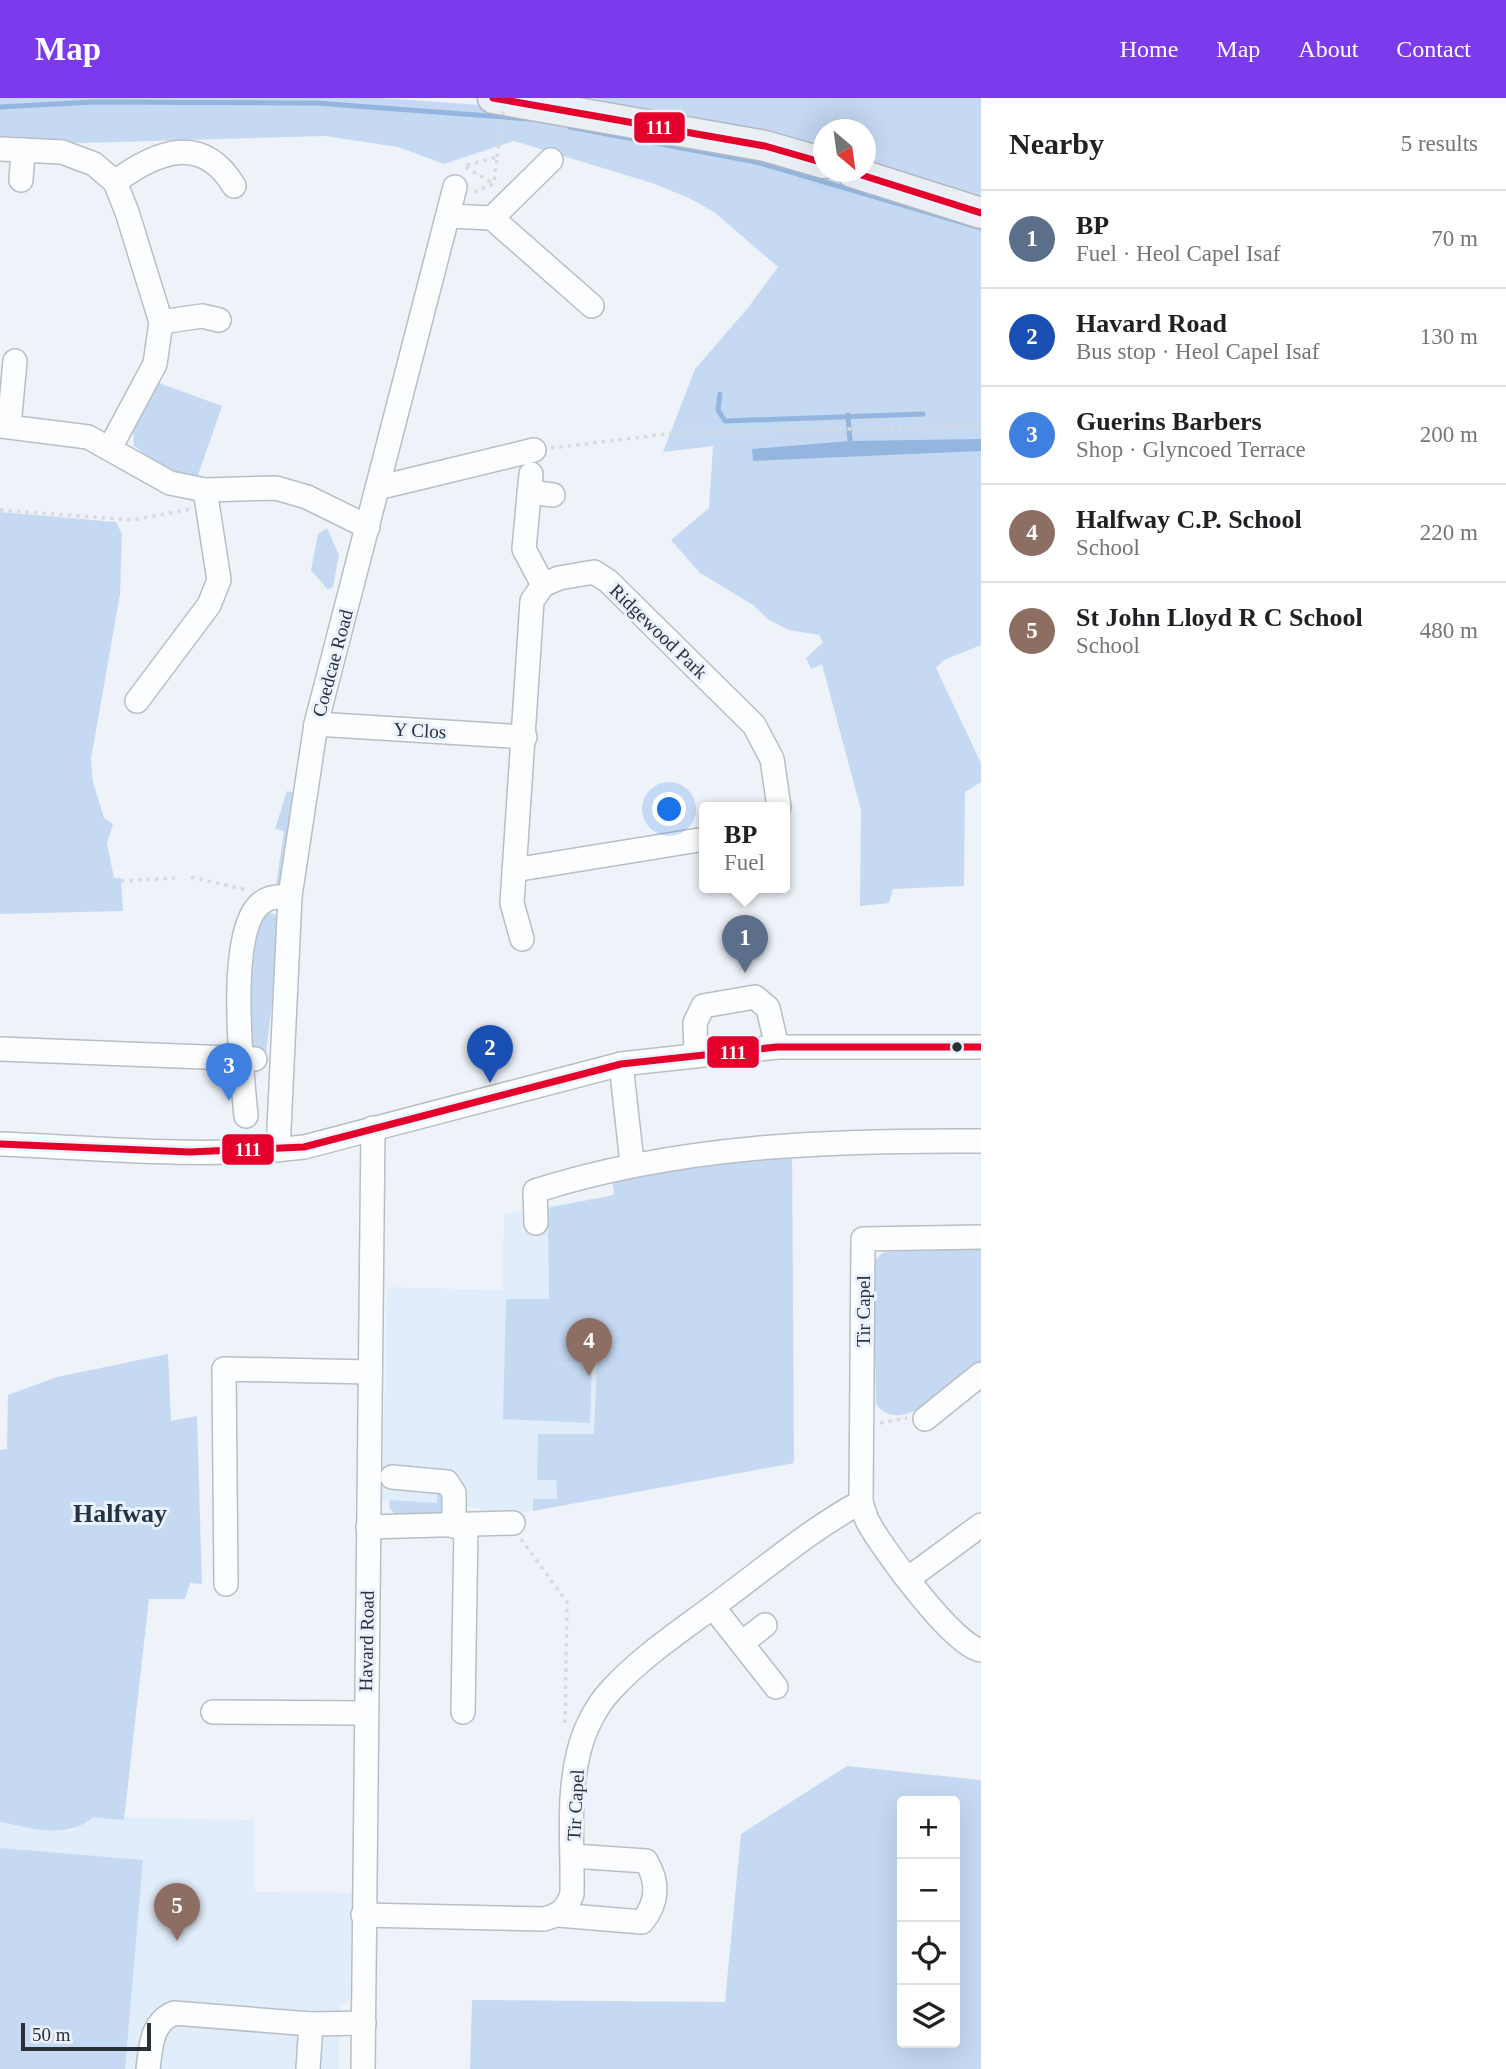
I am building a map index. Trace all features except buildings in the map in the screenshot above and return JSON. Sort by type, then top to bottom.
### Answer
[{"type":"main road","points":[[493,98],[765,146],[813,160]]},
{"type":"main road","points":[[876,180],[981,213]]},
{"type":"street","points":[[0,149],[62,152],[94,164],[115,182],[161,322],[155,364],[110,448]]},
{"type":"street","points":[[21,180],[23,150]]},
{"type":"street","points":[[115,182],[165,153],[196,154],[231,171]]},
{"type":"street","points":[[492,218],[551,160]]},
{"type":"street","points":[[452,199],[492,218],[592,306]]},
{"type":"street","name":"Coedcae Road","points":[[278,1150],[281,897],[316,724],[452,199]]},
{"type":"street","points":[[161,322],[202,316],[219,320]]},
{"type":"street","points":[[15,361],[4,426],[88,437],[170,483],[206,498],[276,488],[307,496],[368,527]]},
{"type":"street","points":[[377,488],[534,450]]},
{"type":"street","points":[[522,939],[512,903],[524,737],[528,630],[532,601],[543,585],[524,549],[530,483],[553,495]]},
{"type":"street","points":[[137,701],[209,605],[219,580],[206,498]]},
{"type":"street","name":"Ridgewood Park","points":[[543,585],[559,578],[594,572],[608,581],[754,725],[772,759],[778,802]]},
{"type":"street","name":"Y Clos","points":[[316,724],[524,737]]},
{"type":"street","points":[[514,870],[699,840]]},
{"type":"street","points":[[246,1116],[248,1058],[241,966],[248,919],[260,904],[281,897]]},
{"type":"street","points":[[696,1055],[695,1023],[703,1006],[755,997],[768,1008],[777,1047]]},
{"type":"street","points":[[0,1144],[219,1153],[278,1150],[304,1147],[621,1064],[777,1047],[981,1047]]},
{"type":"street","points":[[0,1049],[163,1058],[248,1058]]},
{"type":"street","points":[[621,1064],[632,1163]]},
{"type":"street","name":"Havard Road","points":[[362,2067],[373,1128]]},
{"type":"street","points":[[536,1223],[535,1191],[632,1163],[681,1155],[887,1140],[981,1140]]},
{"type":"street","name":"Tir Capel","points":[[981,1237],[863,1239],[861,1502],[868,1522],[953,1634],[981,1650]]},
{"type":"street","points":[[226,1584],[224,1369],[370,1372]]},
{"type":"street","points":[[918,1418],[981,1374]]},
{"type":"street","points":[[392,1477],[447,1482],[454,1493],[460,1526],[463,1712]]},
{"type":"street","name":"Tir Capel","points":[[558,1915],[568,1906],[572,1894],[574,1781],[579,1749],[593,1714],[610,1691],[640,1663],[835,1516],[861,1502]]},
{"type":"street","points":[[909,1578],[981,1525]]},
{"type":"street","points":[[368,1527],[514,1527]]},
{"type":"street","points":[[713,1607],[776,1687]]},
{"type":"street","points":[[742,1643],[765,1625]]},
{"type":"street","points":[[213,1712],[365,1713]]},
{"type":"street","points":[[363,1915],[544,1919],[558,1915],[642,1922],[653,1910],[656,1892],[653,1873],[646,1861],[573,1856]]},
{"type":"street","points":[[148,2069],[151,2038],[163,2018],[174,2013],[311,2024],[363,2023]]},
{"type":"street","points":[[308,2069],[311,2024]]},
{"type":"path","points":[[494,184],[505,98]]},
{"type":"path","points":[[494,184],[464,166],[497,157]]},
{"type":"path","points":[[452,199],[494,184]]},
{"type":"path","points":[[534,450],[629,436],[857,427],[981,426]]},
{"type":"path","points":[[0,510],[133,520],[206,498]]},
{"type":"path","points":[[191,877],[281,897]]},
{"type":"path","points":[[121,881],[176,878]]},
{"type":"path","points":[[863,1424],[918,1418]]},
{"type":"path","points":[[514,1527],[567,1602],[565,1734]]},
{"type":"shaded area","points":[[0,98],[382,98],[510,107],[752,156],[813,172],[813,182],[848,182],[981,224],[981,645],[944,660],[936,668],[981,763],[981,782],[965,792],[964,886],[893,889],[889,903],[860,906],[861,810],[822,664],[811,669],[806,658],[823,642],[819,635],[789,630],[769,620],[753,605],[700,573],[671,540],[709,508],[713,446],[663,452],[695,369],[747,309],[778,267],[714,212],[652,183],[514,141],[444,164],[398,147],[325,136],[83,143],[0,141]]},
{"type":"shaded area","points":[[592,98],[981,98],[981,197],[876,167],[876,119],[813,119],[813,150]]},
{"type":"shaded area","points":[[159,383],[222,406],[197,478],[169,472],[134,446],[133,428]]},
{"type":"shaded area","points":[[981,439],[981,451],[753,461],[752,449],[850,441]]},
{"type":"shaded area","points":[[0,512],[116,522],[122,534],[120,594],[91,759],[93,782],[104,818],[113,824],[107,843],[114,878],[121,878],[123,911],[0,914]]},
{"type":"shaded area","points":[[327,528],[339,555],[333,587],[328,590],[311,570],[318,534]]},
{"type":"shaded area","points":[[287,791],[295,793],[284,886],[276,886],[284,831],[275,829]]},
{"type":"shaded area","points":[[269,913],[275,914],[281,927],[266,1054],[253,1052],[248,999],[254,939],[260,924]]},
{"type":"shaded area","points":[[792,1153],[794,1463],[500,1517],[479,1518],[480,1508],[382,1501],[387,1287],[502,1290],[504,1214],[614,1195]]},
{"type":"shaded area","points":[[792,1153],[794,1463],[533,1511],[533,1499],[557,1499],[556,1480],[537,1480],[538,1434],[594,1434],[597,1364],[556,1363],[592,1365],[590,1423],[503,1419],[506,1299],[549,1299],[548,1208],[614,1195],[612,1174]]},
{"type":"shaded area","points":[[903,1247],[981,1247],[981,1361],[930,1403],[900,1415],[887,1413],[876,1404],[873,1263],[882,1253],[903,1250]]},
{"type":"shaded area","points":[[168,1354],[171,1421],[197,1416],[202,1584],[190,1583],[185,1599],[149,1599],[124,1820],[93,1817],[83,1824],[61,1830],[36,1829],[0,1822],[0,1450],[7,1449],[8,1395],[57,1377]]},
{"type":"shaded area","points":[[438,1491],[445,1493],[443,1512],[429,1518],[395,1515],[389,1507],[390,1500],[437,1503]]},
{"type":"shaded area","points":[[847,1766],[981,1780],[981,2069],[470,2069],[472,2000],[725,2002],[741,1834]]},
{"type":"shaded area","points":[[93,1817],[254,1820],[255,1892],[354,1893],[353,1989],[349,2000],[339,2006],[339,2069],[0,2069],[0,1822],[36,1829],[73,1831]]},
{"type":"shaded area","points":[[0,1848],[143,1860],[125,2069],[0,2069]]},
{"type":"waterway","points":[[0,107],[92,102],[316,103],[529,119]]},
{"type":"waterway","points":[[570,127],[756,162],[981,228]]},
{"type":"waterway","points":[[720,394],[718,410],[725,421],[923,414]]},
{"type":"waterway","points":[[848,415],[850,441]]},
{"type":"transit line","name":"111","points":[[493,98],[765,146],[813,160]]},
{"type":"transit line","name":"111","points":[[876,180],[981,213]]},
{"type":"transit line","name":"111","points":[[0,1144],[190,1152],[304,1147],[621,1064],[777,1047],[981,1047]]},
{"type":"place","name":"BP","points":[[745,973]]},
{"type":"place","name":"Havard Road","points":[[490,1083]]},
{"type":"place","name":"Guerins Barbers","points":[[229,1101]]},
{"type":"place","name":"Halfway C.P. School","points":[[589,1376]]},
{"type":"place","name":"St John Lloyd R C School","points":[[177,1941]]},
{"type":"district","name":"Halfway","points":[[120,1513]]}]
